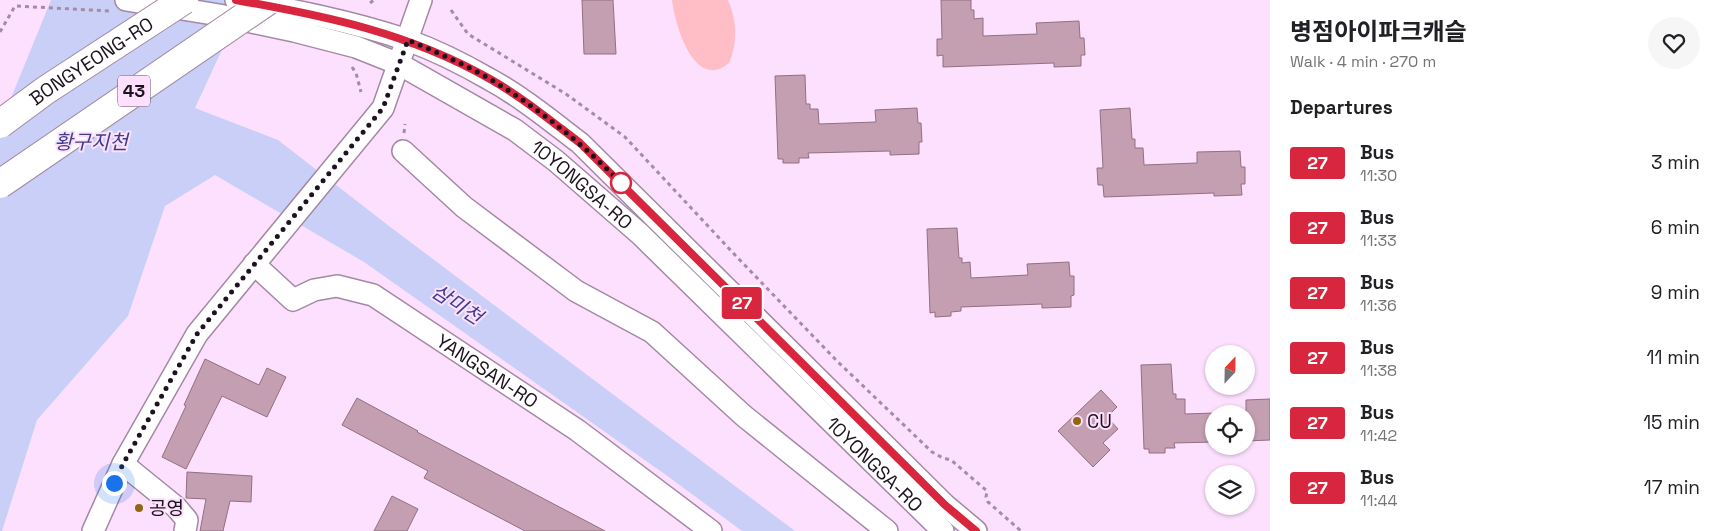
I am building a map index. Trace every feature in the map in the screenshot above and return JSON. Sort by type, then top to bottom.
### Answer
[{"type":"highway","name":"BONGYEONG-RO","points":[[0,124],[46,90],[184,0]]},
{"type":"highway","name":"43","points":[[0,184],[269,0]]},
{"type":"street","name":"10YONGSA-RO","points":[[126,0],[219,15],[356,47],[399,64],[515,130],[556,161],[640,234],[944,531]]},
{"type":"street","name":"10YONGSA-RO","points":[[236,0],[302,11],[408,40],[447,57],[501,86],[534,108],[580,143],[945,505],[976,531]]},
{"type":"street","points":[[94,531],[123,464],[197,334],[383,108],[421,0]]},
{"type":"street","points":[[485,113],[484,92],[501,86]]},
{"type":"street","points":[[403,151],[464,207],[576,291],[652,332],[744,416],[886,531]]},
{"type":"street","name":"YANGSAN-RO","points":[[254,264],[293,300],[314,290],[337,286],[373,295],[577,430],[710,531]]},
{"type":"street","points":[[123,464],[176,507],[187,520],[185,531]]},
{"type":"path","points":[[370,3],[374,0]]},
{"type":"path","points":[[0,32],[15,6]]},
{"type":"path","points":[[452,10],[468,34],[566,94],[625,137],[837,361],[932,452],[951,460],[987,491],[986,497],[988,502],[1020,531]]},
{"type":"path","points":[[350,64],[356,73],[361,92]]},
{"type":"shaded area","points":[[672,0],[728,0],[735,23],[734,48],[729,63],[717,70],[706,69],[696,62],[682,39]]},
{"type":"water","name":"황구지천","points":[[51,0],[245,0],[195,108],[278,140],[389,226],[795,531],[742,531],[666,475],[364,262],[215,175],[165,206],[128,316],[37,420],[2,531],[0,531],[0,125]]},
{"type":"building","points":[[582,0],[613,0],[616,54],[584,54]]},
{"type":"building","points":[[941,0],[971,0],[971,10],[974,10],[974,19],[983,18],[983,36],[1037,34],[1036,23],[1079,21],[1080,38],[1084,38],[1085,55],[1081,55],[1081,66],[1054,67],[1054,63],[943,67],[943,55],[937,56],[937,39],[942,39]]},
{"type":"building","points":[[805,75],[806,104],[810,104],[810,109],[818,109],[819,124],[876,122],[875,110],[917,108],[918,123],[921,123],[922,142],[919,142],[919,154],[890,155],[890,151],[808,153],[809,158],[799,158],[799,163],[783,163],[783,159],[778,159],[775,76]]},
{"type":"building","points":[[1130,108],[1132,139],[1135,139],[1135,148],[1143,148],[1144,165],[1197,163],[1197,152],[1240,151],[1241,167],[1245,167],[1245,184],[1241,184],[1242,195],[1214,196],[1214,193],[1104,197],[1103,185],[1098,185],[1097,168],[1103,168],[1100,110]]},
{"type":"building","points":[[957,228],[959,258],[962,258],[962,263],[970,262],[971,278],[1028,275],[1027,264],[1069,262],[1070,276],[1074,276],[1074,295],[1071,296],[1071,307],[1042,308],[1042,304],[961,307],[961,311],[951,312],[951,316],[935,317],[935,312],[930,313],[927,229]]},
{"type":"building","points":[[205,359],[259,385],[267,368],[286,377],[267,417],[222,396],[186,469],[162,457]]},
{"type":"building","points":[[1171,364],[1173,394],[1176,394],[1176,399],[1185,399],[1185,414],[1205,413],[1205,442],[1174,443],[1175,448],[1165,448],[1165,453],[1149,453],[1149,449],[1144,449],[1141,365]]},
{"type":"building","points":[[1101,390],[1117,407],[1107,417],[1118,429],[1103,443],[1110,450],[1093,467],[1058,431]]},
{"type":"building","points":[[357,398],[417,432],[605,531],[525,531],[424,478],[428,471],[342,425]]},
{"type":"building","points":[[1270,399],[1270,440],[1255,441],[1255,405],[1246,405],[1246,400]]},
{"type":"building","points":[[187,472],[252,476],[251,502],[230,501],[223,531],[200,531],[206,499],[186,498]]},
{"type":"building","points":[[392,496],[418,509],[407,531],[374,531]]},
{"type":"bus line","name":"27","points":[[236,0],[302,11],[408,40],[447,57],[490,80],[534,108],[580,143],[945,505],[976,531]]},
{"type":"place","name":"CU","points":[[1077,421]]},
{"type":"place","name":"공영","points":[[139,508]]},
{"type":"route","points":[[114,483],[197,334],[383,108],[408,40],[447,57],[490,80],[534,108],[580,143],[621,183]]},
{"type":"water label","name":"삼미천","points":[[457,304]]}]
